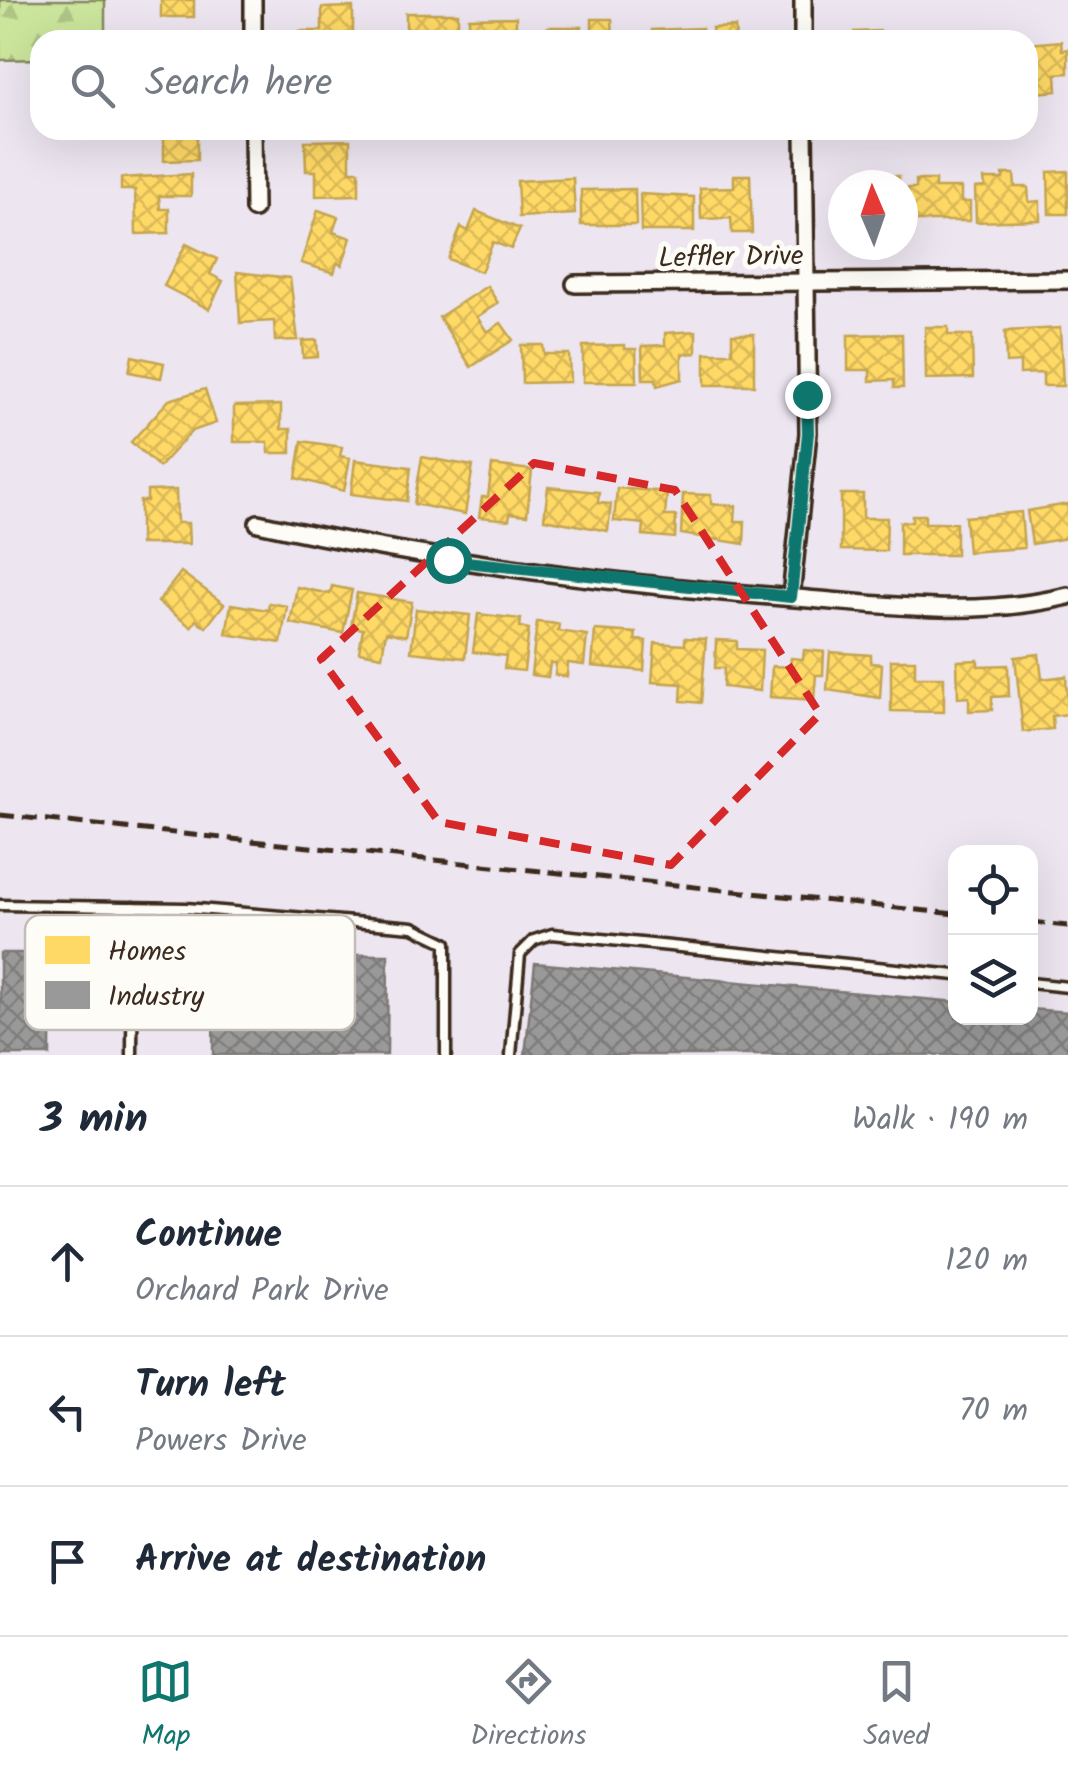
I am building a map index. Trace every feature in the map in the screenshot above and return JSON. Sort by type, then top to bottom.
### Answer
[{"type":"street","points":[[253,0],[253,30]]},
{"type":"street","points":[[803,0],[803,30]]},
{"type":"street","points":[[253,140],[254,209]]},
{"type":"street","points":[[791,597],[808,433],[804,140]]},
{"type":"street","name":"Leffler Drive","points":[[575,284],[1068,280]]},
{"type":"street","points":[[258,522],[484,566],[791,597],[956,610],[1068,596]]},
{"type":"lane","points":[[0,904],[245,915]]},
{"type":"lane","points":[[133,907],[133,915]]},
{"type":"lane","points":[[355,923],[413,927],[446,944],[446,1055]]},
{"type":"lane","points":[[511,1055],[520,954],[534,940],[552,934],[948,973]]},
{"type":"lane","points":[[1038,983],[1068,986]]},
{"type":"lane","points":[[132,1030],[132,1055]]},
{"type":"highlighted area","points":[[534,463],[675,490],[820,714],[671,865],[439,822],[321,659]]},
{"type":"green space","points":[[0,0],[105,0],[105,30],[30,30],[30,59],[0,60]]},
{"type":"building: Homes","points":[[161,0],[194,0],[194,17],[161,17]]},
{"type":"building: Homes","points":[[353,7],[353,30],[322,30],[322,8]]},
{"type":"building: Homes","points":[[406,13],[458,13],[458,30],[406,30]]},
{"type":"building: Homes","points":[[516,17],[516,30],[469,30],[469,18]]},
{"type":"building: Homes","points":[[592,19],[612,19],[613,30],[592,30]]},
{"type":"building: Homes","points":[[548,27],[582,27],[582,30]]},
{"type":"building: Homes","points":[[1061,41],[1062,50],[1068,49],[1068,73],[1056,74],[1057,91],[1038,93],[1038,43]]},
{"type":"building: Homes","points":[[164,140],[197,140],[197,160],[164,161]]},
{"type":"building: Homes","points":[[350,140],[350,171],[359,171],[359,195],[316,196],[316,171],[306,171],[305,141]]},
{"type":"building: Homes","points":[[1068,171],[1068,214],[1049,214],[1048,172]]},
{"type":"building: Homes","points":[[191,174],[191,196],[159,196],[160,209],[169,209],[169,233],[136,234],[135,190],[121,190],[121,178]]},
{"type":"building: Homes","points":[[1003,174],[1014,174],[1015,187],[1028,187],[1029,202],[1040,201],[1040,220],[976,222],[975,188],[985,187],[984,179],[1003,179]]},
{"type":"building: Homes","points":[[734,175],[750,175],[752,233],[732,233],[731,218],[701,219],[700,188],[734,187]]},
{"type":"building: Homes","points":[[573,178],[575,214],[519,217],[517,181]]},
{"type":"building: Homes","points":[[918,180],[935,180],[935,188],[961,188],[961,202],[970,202],[970,221],[918,221]]},
{"type":"building: Homes","points":[[635,189],[636,225],[581,225],[581,190]]},
{"type":"building: Homes","points":[[640,194],[694,197],[694,231],[641,231]]},
{"type":"building: Homes","points":[[318,210],[338,217],[333,232],[351,238],[342,265],[337,263],[334,273],[301,263]]},
{"type":"building: Homes","points":[[476,211],[520,229],[511,249],[493,242],[481,272],[448,259],[461,227],[468,231]]},
{"type":"building: Homes","points":[[186,244],[217,259],[210,274],[223,281],[209,309],[164,286]]},
{"type":"building: Homes","points":[[237,272],[290,278],[298,340],[275,341],[274,321],[240,323]]},
{"type":"building: Homes","points":[[487,286],[498,303],[477,317],[487,332],[501,323],[513,340],[471,367],[439,317]]},
{"type":"building: Homes","points":[[925,327],[948,327],[948,335],[972,335],[973,378],[926,379]]},
{"type":"building: Homes","points":[[1060,328],[1063,386],[1043,386],[1043,373],[1020,374],[1020,362],[1006,363],[1005,331]]},
{"type":"building: Homes","points":[[696,331],[696,353],[682,354],[682,379],[657,386],[656,379],[643,379],[642,346],[665,345],[665,333]]},
{"type":"building: Homes","points":[[732,334],[754,334],[754,385],[705,385],[705,353],[732,353]]},
{"type":"building: Homes","points":[[902,334],[903,388],[894,388],[894,380],[870,381],[870,370],[848,370],[848,335]]},
{"type":"building: Homes","points":[[317,340],[318,357],[303,358],[302,341]]},
{"type":"building: Homes","points":[[521,345],[543,345],[544,354],[569,354],[570,382],[522,383]]},
{"type":"building: Homes","points":[[625,345],[625,349],[636,349],[637,382],[583,382],[583,346]]},
{"type":"building: Homes","points":[[132,356],[164,363],[161,378],[129,372]]},
{"type":"building: Homes","points":[[205,389],[216,423],[192,431],[159,467],[131,442],[169,400]]},
{"type":"building: Homes","points":[[281,405],[281,429],[291,429],[291,453],[269,453],[268,442],[234,442],[234,406]]},
{"type":"building: Homes","points":[[302,441],[342,447],[340,456],[350,458],[344,491],[296,478]]},
{"type":"building: Homes","points":[[422,457],[473,466],[465,514],[414,504]]},
{"type":"building: Homes","points":[[355,460],[411,467],[407,501],[351,494]]},
{"type":"building: Homes","points":[[492,465],[532,470],[527,515],[510,513],[509,520],[479,517],[482,497],[488,497]]},
{"type":"building: Homes","points":[[548,487],[599,492],[598,503],[611,504],[608,531],[544,519]]},
{"type":"building: Homes","points":[[617,488],[667,492],[665,516],[676,516],[675,538],[643,535],[644,524],[614,521]]},
{"type":"building: Homes","points":[[176,490],[177,523],[188,523],[189,544],[140,544],[140,501],[147,501],[147,491]]},
{"type":"building: Homes","points":[[683,494],[711,495],[711,504],[736,506],[735,521],[745,521],[744,544],[681,534]]},
{"type":"building: Homes","points":[[841,494],[863,494],[863,518],[887,518],[886,551],[841,550]]},
{"type":"building: Homes","points":[[1068,504],[1068,538],[1032,544],[1027,511]]},
{"type":"building: Homes","points":[[1021,512],[1024,548],[968,552],[965,517]]},
{"type":"building: Homes","points":[[912,515],[925,515],[925,523],[956,523],[956,555],[900,555],[900,522],[912,522]]},
{"type":"building: Homes","points":[[181,572],[224,604],[206,627],[196,620],[191,627],[158,602]]},
{"type":"building: Homes","points":[[332,586],[352,590],[343,633],[290,623],[297,587],[330,594]]},
{"type":"building: Homes","points":[[357,593],[412,602],[406,636],[386,632],[382,656],[359,652],[363,629],[351,627]]},
{"type":"building: Homes","points":[[269,603],[287,606],[281,643],[226,634],[231,604],[268,610]]},
{"type":"building: Homes","points":[[416,609],[470,615],[465,658],[411,652]]},
{"type":"building: Homes","points":[[478,614],[521,619],[520,627],[529,629],[524,671],[504,669],[506,656],[473,652]]},
{"type":"building: Homes","points":[[537,622],[559,624],[558,631],[587,635],[584,665],[568,663],[567,677],[555,675],[556,663],[550,663],[548,677],[531,675]]},
{"type":"building: Homes","points":[[595,630],[636,633],[635,640],[646,641],[644,671],[592,666]]},
{"type":"building: Homes","points":[[685,638],[706,639],[701,703],[681,701],[682,684],[652,682],[655,643],[685,645]]},
{"type":"building: Homes","points":[[716,640],[737,641],[737,649],[762,650],[760,691],[723,687],[724,668],[715,668]]},
{"type":"building: Homes","points":[[804,650],[824,652],[823,675],[816,675],[814,700],[770,697],[772,666],[790,667],[791,658],[803,659]]},
{"type":"building: Homes","points":[[830,652],[871,655],[871,663],[882,664],[880,698],[827,690]]},
{"type":"building: Homes","points":[[1039,654],[1042,679],[1066,676],[1068,714],[1052,716],[1053,729],[1023,732],[1015,657]]},
{"type":"building: Homes","points":[[891,660],[915,660],[915,677],[944,677],[944,712],[891,711]]},
{"type":"building: Homes","points":[[978,660],[978,666],[1008,665],[1009,696],[992,697],[992,710],[969,711],[969,697],[958,698],[957,661]]},
{"type":"building: Industry","points":[[0,953],[25,953],[25,1030],[50,1030],[50,1055],[0,1055]]},
{"type":"building: Industry","points":[[355,955],[388,955],[387,1055],[213,1055],[213,1030],[355,1030]]},
{"type":"building: Industry","points":[[535,963],[948,1001],[948,1025],[1038,1025],[1038,1010],[1068,1012],[1068,1055],[525,1055]]},
{"type":"railway","points":[[0,815],[948,913]]},
{"type":"railway","points":[[1038,923],[1068,926]]},
{"type":"route","points":[[448,560],[526,572],[791,597],[808,433],[807,395]]}]
